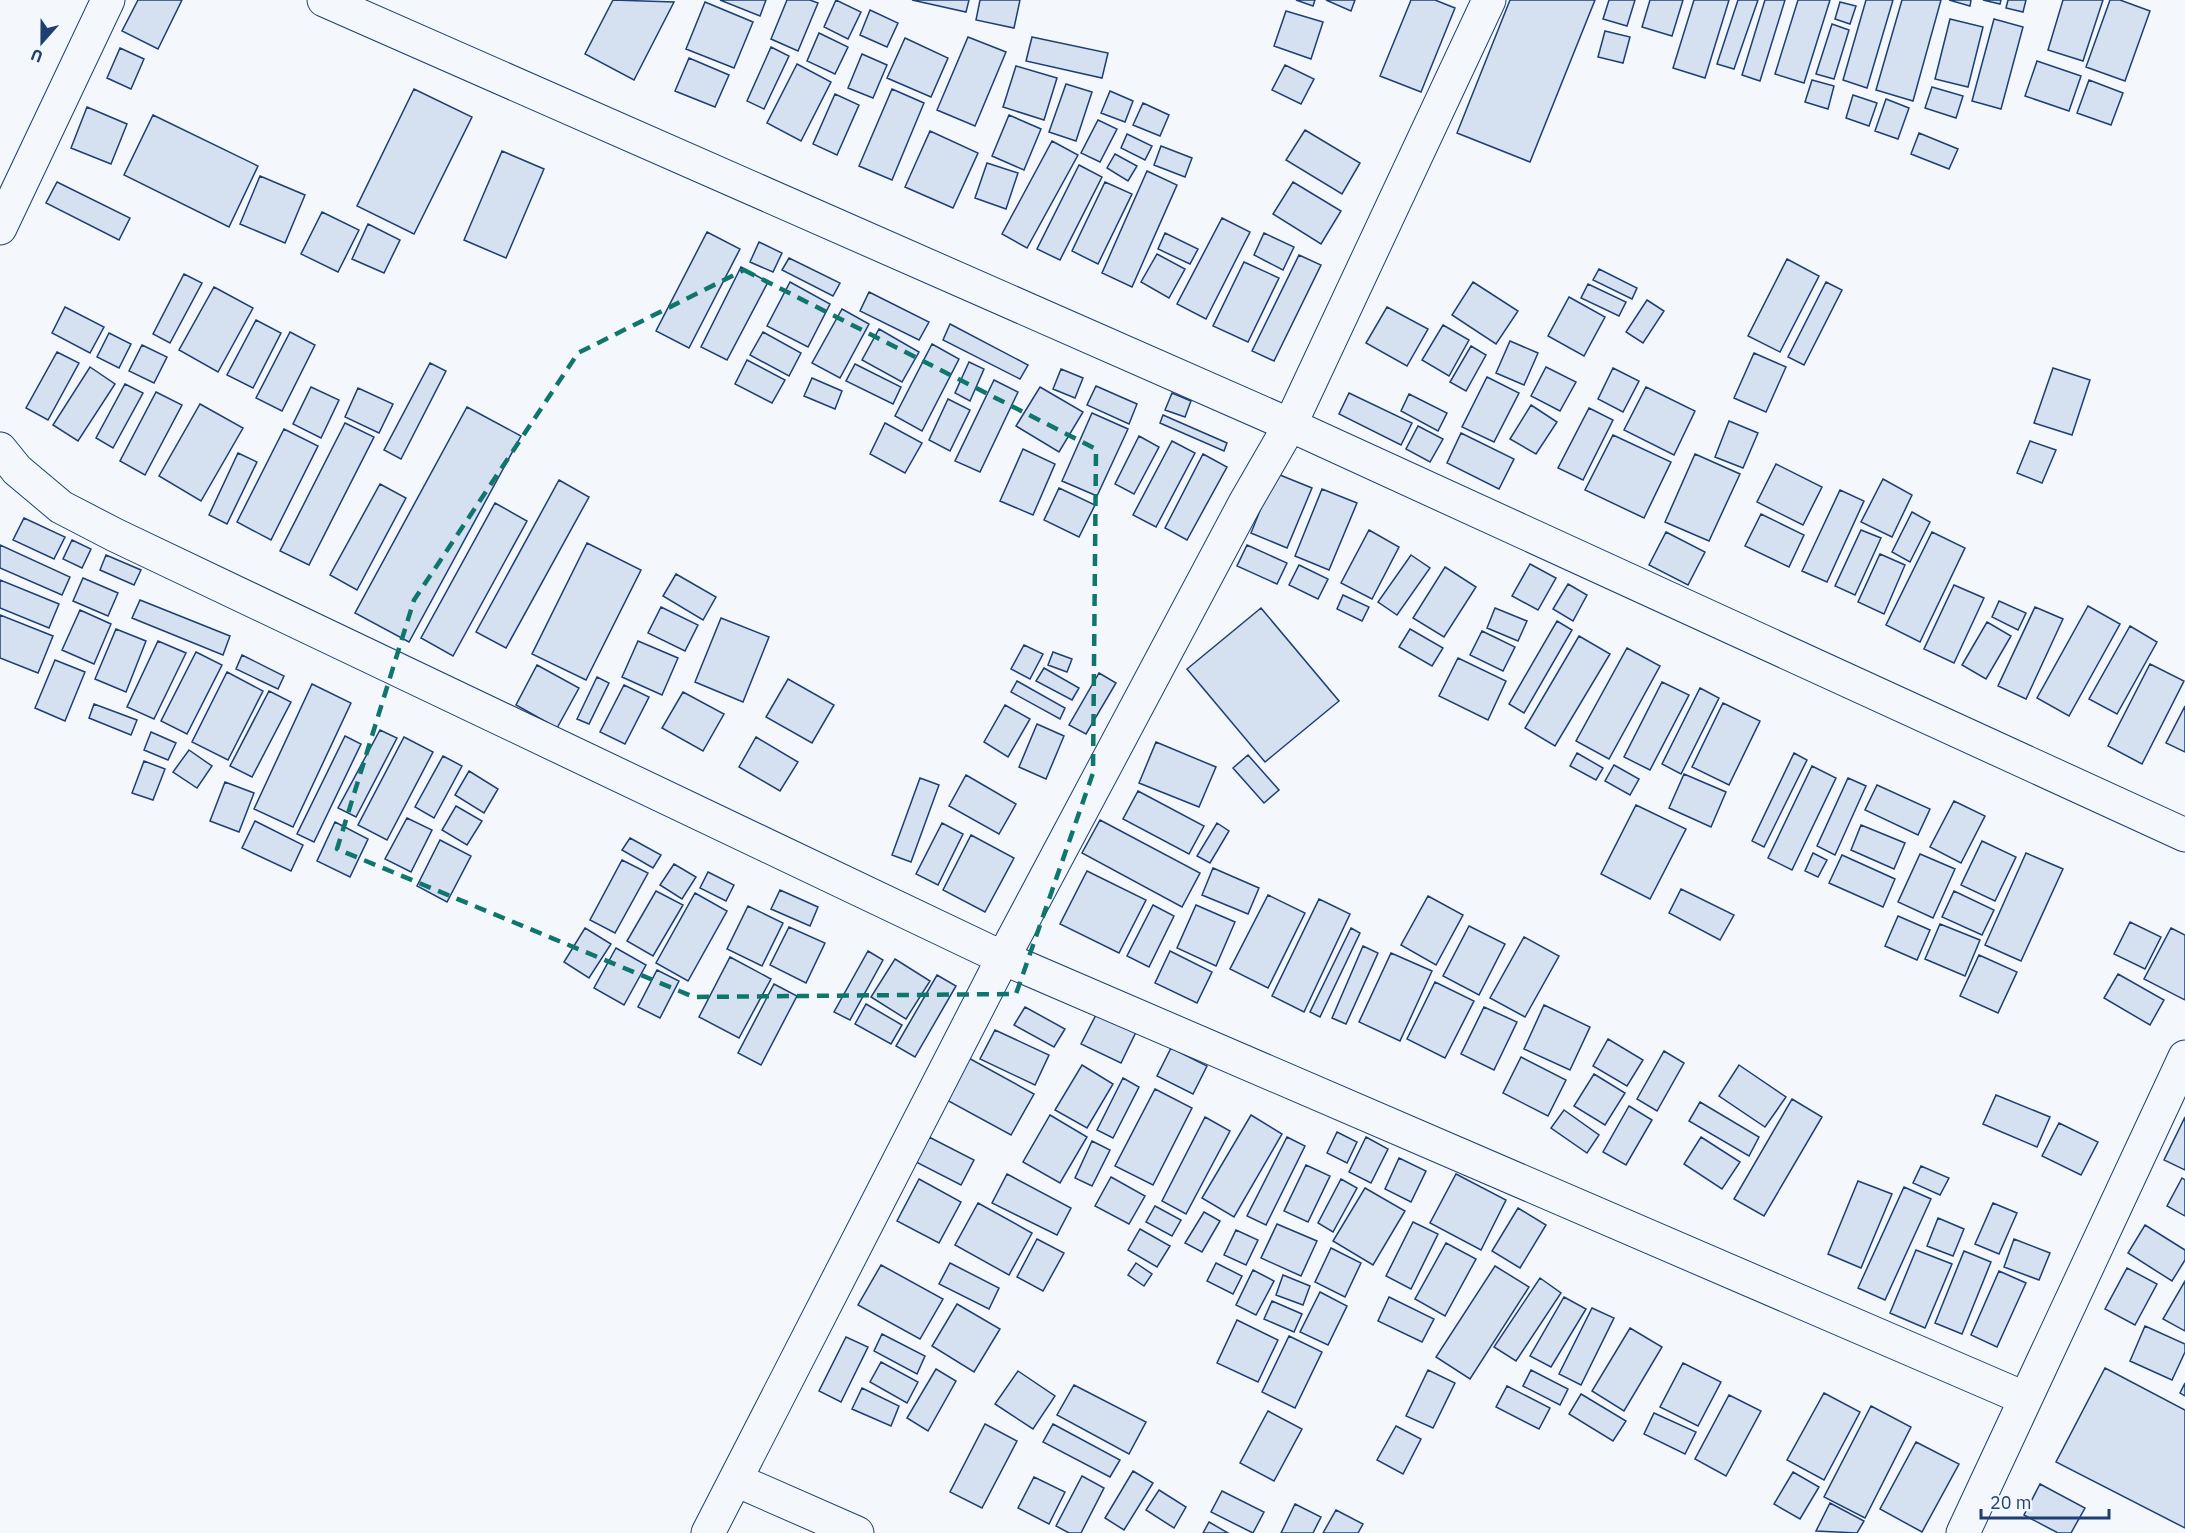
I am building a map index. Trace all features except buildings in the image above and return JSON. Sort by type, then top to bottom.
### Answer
[{"type":"street","points":[[0,228],[108,0]]},
{"type":"street","points":[[324,0],[1290,424],[2185,835]]},
{"type":"street","points":[[708,1533],[1002,958],[1245,503],[1290,424],[1489,0]]},
{"type":"street","points":[[0,449],[17,470],[61,507],[115,535],[1002,958],[2024,1398]]},
{"type":"street","points":[[1962,1533],[2185,1057]]},
{"type":"street","points":[[736,1480],[857,1533]]},
{"type":"highlighted area","points":[[744,270],[1096,449],[1093,773],[1016,994],[694,997],[337,849],[414,600],[578,353]]}]
